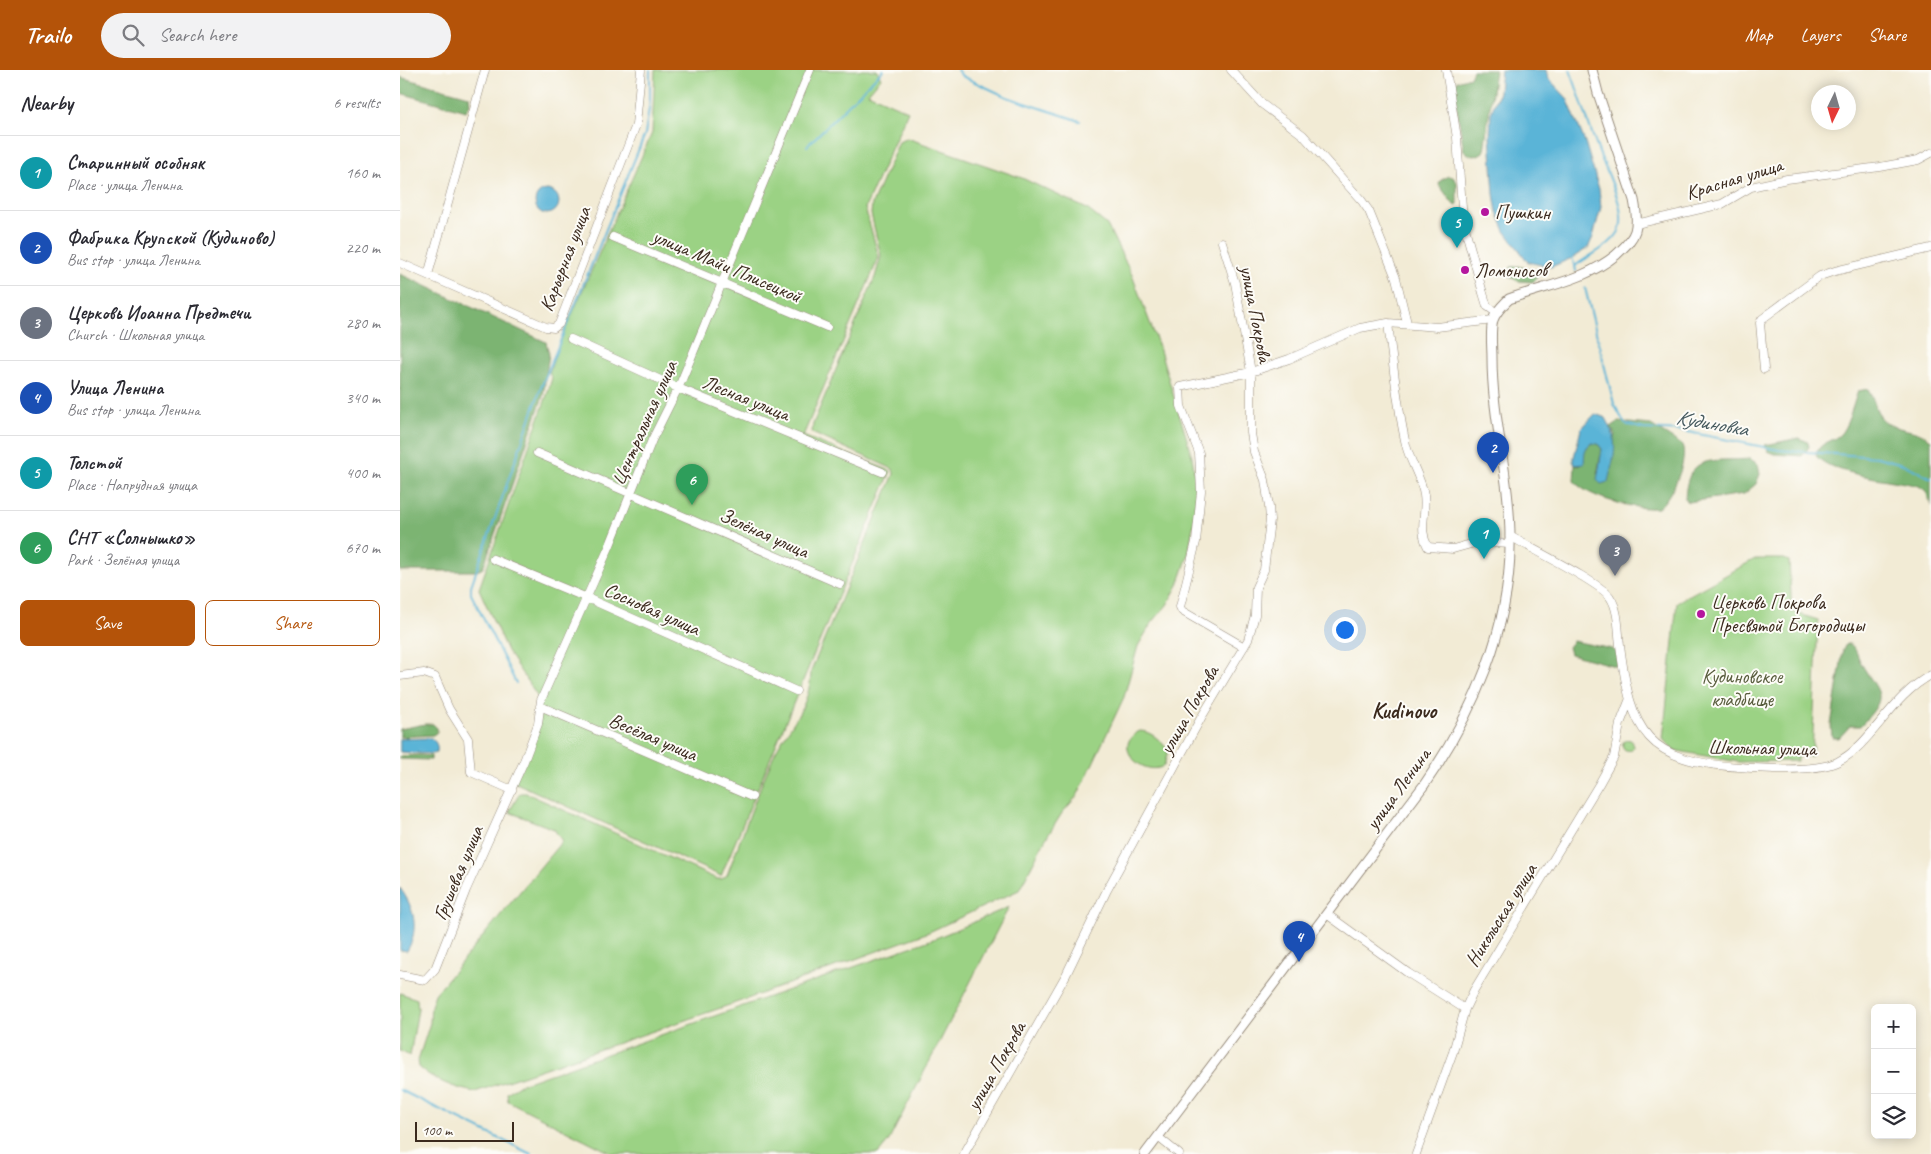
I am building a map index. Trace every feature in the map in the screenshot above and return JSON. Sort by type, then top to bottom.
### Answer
[{"type":"main road","points":[[1495,316],[1509,299],[1568,282],[1606,263],[1630,240],[1636,224],[1634,200],[1592,70]]},
{"type":"main road","name":"улица Ленина","points":[[1145,1154],[1328,915],[1442,759],[1472,702],[1485,671],[1497,631],[1507,586],[1510,540],[1493,387],[1495,316]]},
{"type":"street","points":[[428,275],[485,70]]},
{"type":"street","name":"Карьерная улица","points":[[400,263],[546,327],[554,328],[559,324],[636,125],[641,70]]},
{"type":"street","name":"Центральная улица","points":[[512,790],[538,724],[540,706],[652,440],[678,388],[721,280],[810,70]]},
{"type":"street","points":[[1231,70],[1262,104],[1303,135],[1369,211],[1396,278],[1407,323]]},
{"type":"street","points":[[1244,647],[1182,611],[1180,607],[1196,542],[1201,491],[1199,453],[1181,406],[1180,387],[1251,372],[1289,359],[1360,328],[1388,323],[1407,323],[1437,327],[1495,316],[1487,306],[1482,293],[1463,222],[1457,138],[1446,70]]},
{"type":"street","name":"Красная улица","points":[[1636,224],[1722,204],[1751,188],[1787,178],[1880,167],[1918,160],[1931,153]]},
{"type":"street","name":"улица Майи Плисецкой","points":[[613,237],[721,280],[827,327]]},
{"type":"street","name":"улица Покрова","points":[[964,1154],[1066,975],[1107,890],[1201,718],[1244,647],[1255,615],[1256,587],[1264,570],[1270,520],[1265,480],[1254,452],[1251,433],[1251,372],[1235,283],[1222,242]]},
{"type":"street","points":[[1764,369],[1760,323],[1762,319],[1820,276],[1835,270],[1931,248]]},
{"type":"street","points":[[1388,323],[1398,402],[1406,446],[1424,498],[1422,519],[1424,539],[1428,547],[1453,549],[1478,542],[1510,540]]},
{"type":"street","name":"Лесная улица","points":[[571,340],[678,388],[882,472]]},
{"type":"street","name":"Зелёная улица","points":[[537,453],[840,584]]},
{"type":"street","name":"Школьная улица","points":[[1510,540],[1608,594],[1616,613],[1629,701],[1645,731],[1656,746],[1682,759],[1716,766],[1747,768],[1823,766],[1846,758],[1896,701],[1912,687],[1931,676]]},
{"type":"street","name":"Сосновая улица","points":[[493,559],[587,598],[796,691]]},
{"type":"street","points":[[400,676],[424,673],[435,677],[449,709],[468,739],[471,772],[512,790]]},
{"type":"street","name":"Никольская улица","points":[[1416,1154],[1453,1052],[1465,1009],[1487,968],[1543,879],[1614,757],[1620,724],[1629,701]]},
{"type":"street","name":"Весёлая улица","points":[[540,706],[752,797]]},
{"type":"street","name":"Грушевая улица","points":[[400,975],[425,980],[435,969],[466,890],[512,790]]},
{"type":"street","points":[[1328,915],[1408,973],[1465,1009]]},
{"type":"street","points":[[1158,1137],[1179,1154]]},
{"type":"green space","points":[[655,70],[877,70],[881,78],[868,93],[908,111],[865,208],[879,257],[803,436],[891,471],[721,876],[514,782],[533,735],[539,699],[507,651],[479,589],[547,395],[552,378],[549,373],[559,344],[652,133]]},
{"type":"green space","points":[[1473,70],[1495,70],[1484,151],[1474,155],[1464,151],[1453,85],[1454,82],[1470,77]]},
{"type":"green space","points":[[400,77],[469,96],[470,105],[466,111],[400,93]]},
{"type":"green space","points":[[907,138],[1022,178],[1087,209],[1107,225],[1132,275],[1158,344],[1192,456],[1197,492],[1188,556],[1178,585],[1167,605],[1151,624],[1138,646],[1124,697],[1086,778],[1077,796],[1062,813],[1045,840],[1019,890],[929,932],[747,999],[475,1092],[460,1089],[438,1080],[419,1067],[418,1060],[430,1023],[431,1006],[435,994],[562,841],[554,829],[509,812],[520,793],[526,793],[717,879],[722,879],[727,875],[773,757],[807,696],[811,671],[894,474],[893,469],[812,433],[813,424],[875,277],[881,256],[871,214],[872,204],[899,142]]},
{"type":"green space","points":[[1448,176],[1453,177],[1457,182],[1457,206],[1454,205],[1439,185],[1440,181]]},
{"type":"green space","points":[[1519,266],[1534,271],[1537,277],[1533,282],[1518,281],[1510,277],[1511,267]]},
{"type":"green space","points":[[400,274],[546,342],[549,354],[543,396],[483,568],[477,571],[400,571]]},
{"type":"green space","points":[[1868,389],[1878,413],[1884,421],[1919,433],[1931,440],[1931,506],[1926,491],[1919,486],[1849,472],[1824,463],[1816,456],[1820,447],[1839,436],[1842,432],[1858,391]]},
{"type":"green space","points":[[1618,422],[1651,425],[1682,445],[1684,452],[1678,478],[1668,496],[1658,508],[1638,507],[1613,502],[1590,493],[1574,481],[1575,465],[1579,466],[1584,461],[1585,451],[1592,443],[1598,444],[1602,449],[1597,474],[1615,435],[1611,427]]},
{"type":"green space","points":[[1799,438],[1808,442],[1809,447],[1802,456],[1775,454],[1768,451],[1765,445]]},
{"type":"green space","points":[[1750,459],[1758,464],[1760,474],[1756,484],[1744,494],[1688,502],[1685,500],[1687,485],[1696,467],[1713,461]]},
{"type":"green space","name":"Кудиновское кладбище","points":[[1755,559],[1784,559],[1789,561],[1792,612],[1818,620],[1812,756],[1797,757],[1797,761],[1738,762],[1673,750],[1663,739],[1677,602]]},
{"type":"green space","points":[[1573,641],[1612,649],[1617,652],[1618,664],[1615,666],[1570,654],[1568,647]]},
{"type":"green space","points":[[1846,644],[1850,644],[1856,650],[1861,663],[1877,689],[1879,700],[1876,707],[1860,726],[1850,726],[1839,738],[1832,737],[1831,725],[1843,650]]},
{"type":"green space","points":[[433,724],[437,728],[437,732],[433,735],[400,737],[400,729]]},
{"type":"green space","points":[[1140,731],[1152,735],[1166,748],[1168,751],[1164,766],[1155,769],[1147,768],[1132,758],[1128,744],[1132,737]]},
{"type":"green space","points":[[1626,740],[1630,740],[1633,745],[1632,749],[1626,750],[1623,747],[1623,743]]},
{"type":"green space","points":[[400,756],[431,756],[431,760],[400,759]]},
{"type":"green space","points":[[1009,907],[888,1142],[878,1154],[613,1154],[508,1101],[507,1093],[519,1085],[936,938]]},
{"type":"green space","points":[[400,993],[417,999],[418,1009],[410,1056],[400,1051]]},
{"type":"water","points":[[1501,70],[1546,70],[1548,78],[1567,98],[1585,142],[1599,189],[1601,207],[1588,248],[1572,258],[1551,267],[1528,262],[1505,231],[1497,212],[1490,136],[1491,113],[1499,92]]},
{"type":"water","points":[[547,190],[555,194],[559,202],[555,210],[547,214],[539,210],[535,202],[539,194]]},
{"type":"water","points":[[1595,414],[1606,418],[1614,442],[1614,456],[1608,482],[1601,484],[1597,480],[1602,449],[1598,444],[1592,443],[1587,447],[1584,464],[1575,465],[1573,461],[1581,429]]},
{"type":"water","points":[[430,738],[437,745],[437,752],[434,754],[400,752],[400,739]]},
{"type":"water","points":[[400,888],[409,903],[414,918],[413,935],[407,951],[400,950]]},
{"type":"waterway","points":[[516,683],[471,594],[471,586],[541,388],[645,134],[650,102],[650,70]]},
{"type":"waterway","points":[[807,146],[883,70]]},
{"type":"waterway","points":[[957,70],[962,76],[1007,97],[1080,121]]},
{"type":"waterway","name":"Кудиновка","points":[[1570,70],[1619,203],[1621,215],[1621,225],[1614,238],[1575,266],[1576,271]]},
{"type":"waterway","points":[[1572,258],[1575,266]]},
{"type":"waterway","name":"Кудиновка","points":[[1585,288],[1614,404],[1625,424],[1644,429],[1683,431],[1779,450],[1877,457],[1903,464],[1931,478]]},
{"type":"waterway","points":[[400,1090],[531,1154]]},
{"type":"place","name":"Пушкин","points":[[1485,212]]},
{"type":"place","name":"Толстой","points":[[1457,248]]},
{"type":"place","name":"Ломоносов","points":[[1465,270]]},
{"type":"place","name":"Фабрика Крупской (Кудиново)","points":[[1493,473]]},
{"type":"place","name":"СНТ «Солнышко»","points":[[692,505]]},
{"type":"place","name":"Старинный особняк","points":[[1484,559]]},
{"type":"place","name":"Церковь Иоанна Предтечи","points":[[1615,576]]},
{"type":"place","name":"Церковь Покрова Пресвятой Богородицы","points":[[1701,614]]},
{"type":"place","name":"Улица Ленина","points":[[1299,962]]},
{"type":"district","name":"Kudinovo","points":[[1404,711]]}]
